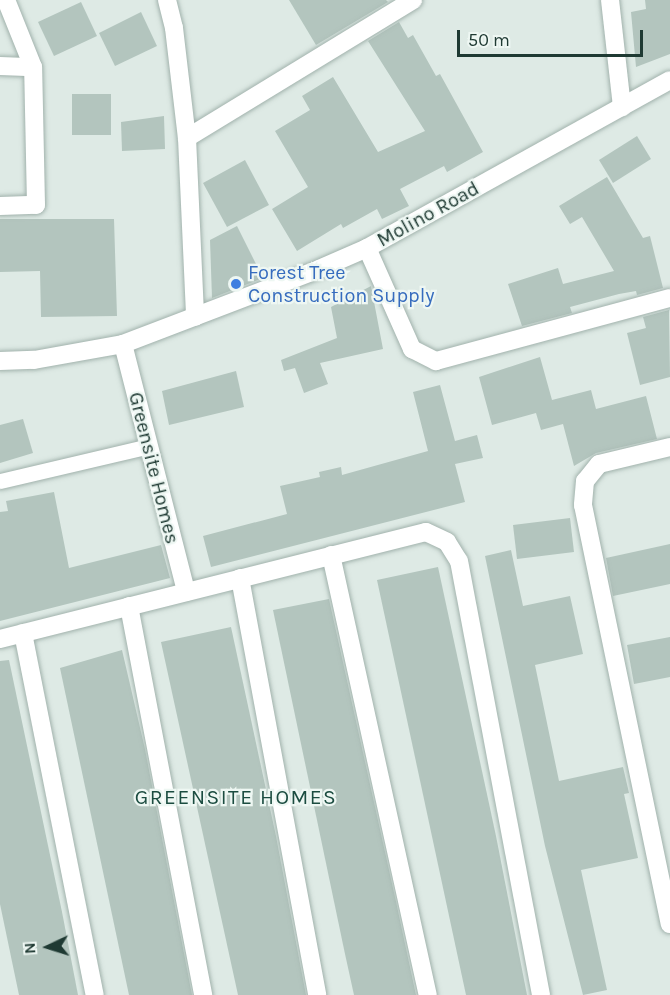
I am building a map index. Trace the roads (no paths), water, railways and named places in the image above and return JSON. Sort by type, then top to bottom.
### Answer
[{"type":"street","points":[[0,206],[36,205],[33,67],[6,0]]},
{"type":"street","points":[[166,0],[174,28],[187,138],[195,317]]},
{"type":"street","points":[[187,138],[413,0]]},
{"type":"street","points":[[610,0],[622,107]]},
{"type":"street","points":[[0,66],[33,67]]},
{"type":"street","name":"Molino Road","points":[[0,362],[34,360],[123,344],[367,248],[670,80]]},
{"type":"street","points":[[367,248],[411,349],[436,361],[670,298]]},
{"type":"street","name":"Greensite Homes","points":[[123,344],[186,592]]},
{"type":"street","points":[[670,447],[599,464],[585,481],[583,505],[670,924]]},
{"type":"street","points":[[0,639],[426,532],[447,542],[459,561],[541,995]]},
{"type":"street","points":[[331,555],[428,995]]},
{"type":"street","points":[[240,578],[317,995]]},
{"type":"street","points":[[129,606],[204,995]]},
{"type":"street","points":[[23,633],[95,995]]},
{"type":"lane","points":[[0,481],[149,446]]},
{"type":"place","name":"Forest Tree Construction Supply","points":[[236,284]]},
{"type":"district","name":"GREENSITE HOMES","points":[[236,797]]}]
